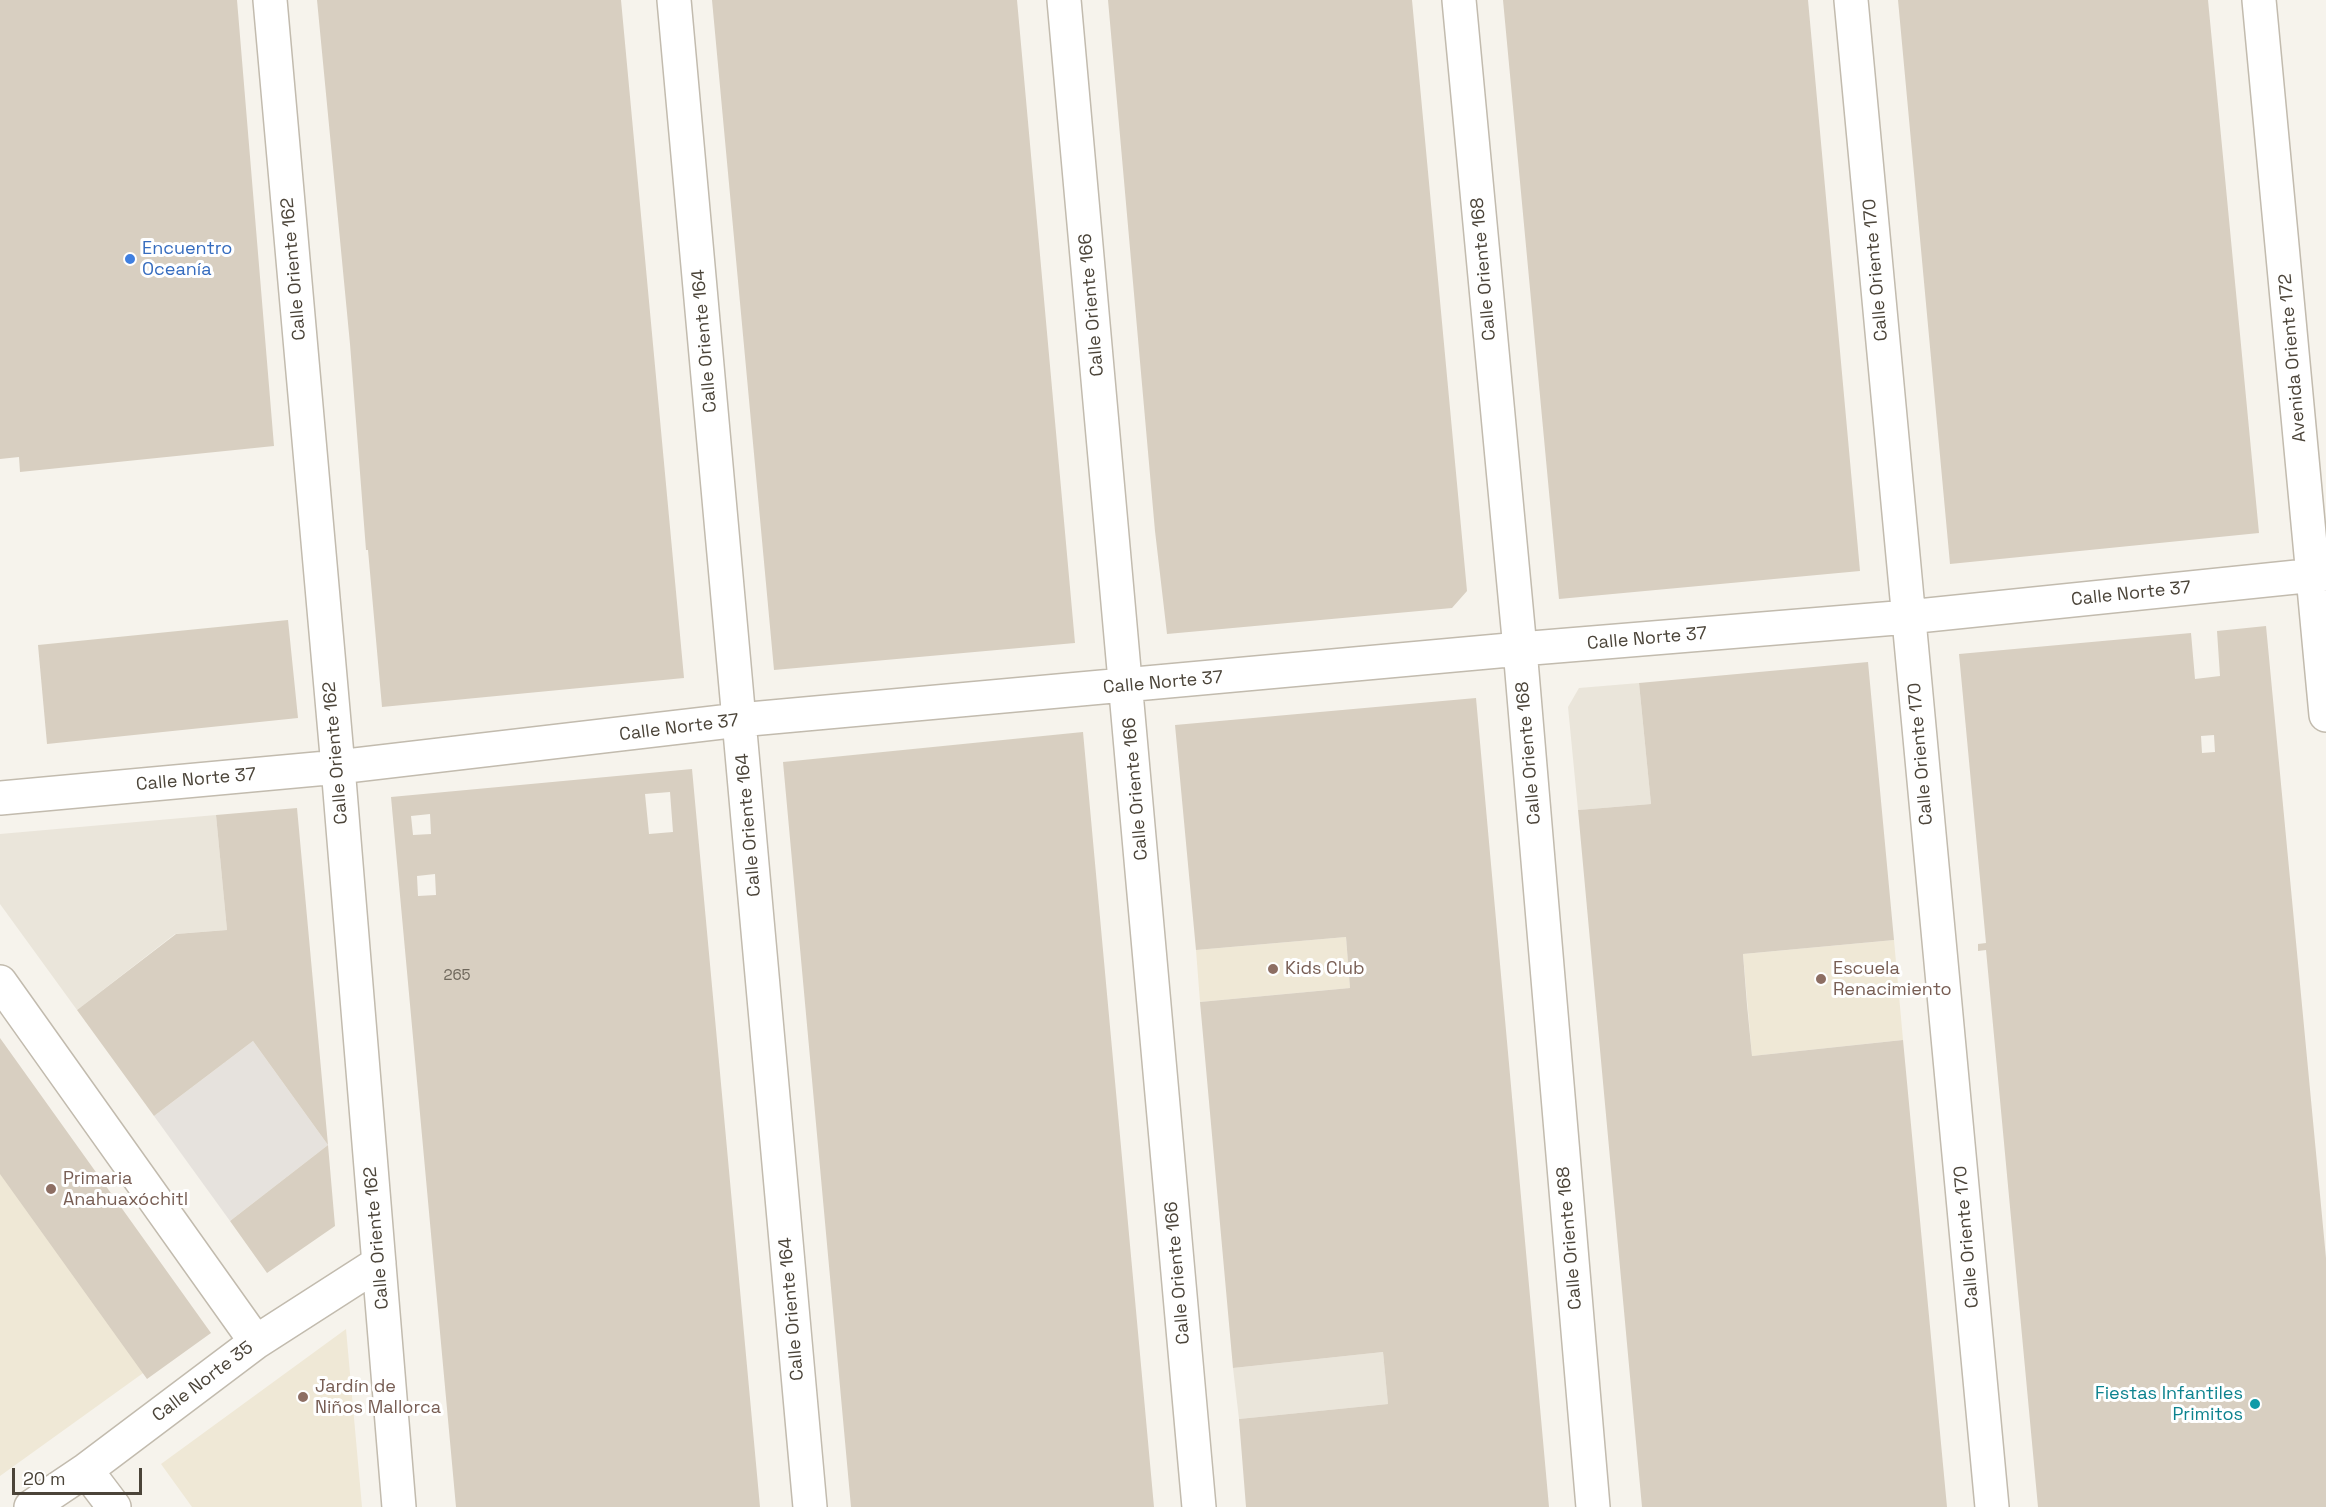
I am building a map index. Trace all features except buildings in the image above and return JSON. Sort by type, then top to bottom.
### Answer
[{"type":"street","name":"Calle Oriente 162","points":[[270,0],[338,767],[399,1507]]},
{"type":"street","name":"Calle Oriente 164","points":[[674,0],[810,1507]]},
{"type":"street","name":"Calle Oriente 166","points":[[1064,0],[1199,1507]]},
{"type":"street","name":"Calle Oriente 168","points":[[1460,0],[1520,649],[1593,1507]]},
{"type":"street","name":"Calle Oriente 170","points":[[1851,0],[1992,1507]]},
{"type":"street","name":"Avenida Oriente 172","points":[[2259,0],[2320,575],[2326,715]]},
{"type":"street","name":"Calle Norte 37","points":[[0,798],[338,767],[740,720],[1127,687],[1520,649],[1908,617],[2320,575]]},
{"type":"street","points":[[0,982],[256,1342]]},
{"type":"street","name":"Calle Norte 35","points":[[31,1507],[86,1470],[256,1342],[379,1263]]},
{"type":"street","points":[[86,1470],[114,1507]]},
{"type":"shaded area","points":[[1639,683],[1651,804],[1578,810],[1568,707],[1579,688]]},
{"type":"shaded area","points":[[216,815],[227,930],[175,934],[77,1010],[0,904],[0,834]]},
{"type":"shaded area","name":"Kids Club","points":[[1346,937],[1350,988],[1200,1002],[1196,950]]},
{"type":"shaded area","name":"Escuela Renacimiento","points":[[1894,940],[1903,1040],[1752,1056],[1743,954]]},
{"type":"shaded area","points":[[253,1041],[328,1145],[230,1221],[154,1116]]},
{"type":"shaded area","name":"Primaria Anahuaxóchitl","points":[[0,1049],[203,1330],[0,1476]]},
{"type":"shaded area","name":"Jardín de Niños Mallorca","points":[[346,1329],[362,1507],[192,1507],[161,1464]]},
{"type":"shaded area","points":[[1383,1352],[1388,1404],[1239,1419],[1233,1368]]},
{"type":"place","name":"Encuentro Oceanía","points":[[130,259]]},
{"type":"place","name":"Kids Club","points":[[1273,969]]},
{"type":"place","name":"Escuela Renacimiento","points":[[1821,979]]},
{"type":"place","name":"Primaria Anahuaxóchitl","points":[[51,1189]]},
{"type":"place","name":"Jardín de Niños Mallorca","points":[[303,1397]]},
{"type":"place","name":"Fiestas Infantiles Primitos","points":[[2255,1404]]}]
